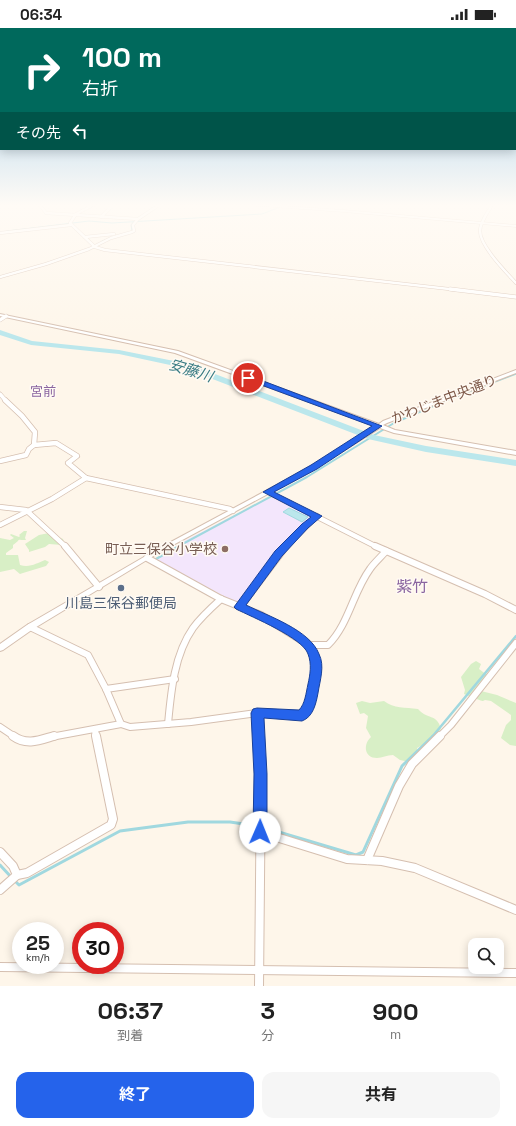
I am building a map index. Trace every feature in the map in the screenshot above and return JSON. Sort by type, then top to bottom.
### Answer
[{"type":"street","points":[[0,277],[44,265],[85,250]]},
{"type":"street","points":[[107,250],[516,297]]},
{"type":"street","points":[[490,250],[498,262],[516,282]]},
{"type":"street","points":[[0,315],[176,352],[378,426],[419,436],[516,454]]},
{"type":"street","points":[[0,320],[6,316]]},
{"type":"street","name":"かわじま中央通り","points":[[0,648],[30,627],[99,588],[147,558],[314,467],[370,430],[398,416],[516,371]]},
{"type":"street","points":[[0,394],[11,407],[22,416],[35,432],[34,445]]},
{"type":"street","points":[[0,461],[26,456],[29,449],[34,445],[56,443],[77,456],[68,463],[86,478],[233,511]]},
{"type":"street","points":[[0,525],[52,499],[86,478]]},
{"type":"street","points":[[268,492],[386,551],[485,594],[516,610]]},
{"type":"street","points":[[0,507],[23,508],[28,511],[64,544],[99,588]]},
{"type":"street","points":[[240,607],[279,554],[305,526],[317,516]]},
{"type":"street","points":[[309,645],[328,645],[332,641],[342,625],[369,570],[386,551]]},
{"type":"street","points":[[0,727],[10,735],[26,742],[34,742],[71,732],[95,730],[120,724],[139,728],[257,713],[302,716],[307,710],[311,700],[316,671],[314,654],[309,645],[282,627],[221,599],[147,558]]},
{"type":"street","points":[[168,724],[175,679],[182,651],[189,633],[221,599]]},
{"type":"street","points":[[30,627],[88,655],[106,689],[120,724]]},
{"type":"street","points":[[366,860],[399,786],[412,764],[451,725],[516,643]]},
{"type":"street","points":[[106,689],[175,679]]},
{"type":"street","points":[[257,713],[261,774],[259,986]]},
{"type":"street","points":[[0,890],[17,875],[27,873],[111,825],[113,819],[95,730]]},
{"type":"street","points":[[260,832],[347,859],[382,861],[415,868],[516,910]]},
{"type":"street","points":[[0,852],[13,866],[17,875]]},
{"type":"street","points":[[0,967],[516,973]]},
{"type":"shaded area","name":"町立三保谷小学校","points":[[271,496],[312,516],[285,542],[238,601],[235,602],[155,559],[184,541]]},
{"type":"green space","points":[[24,531],[27,531],[25,538],[26,540],[19,540],[13,545],[13,548],[6,553],[6,555],[18,555],[20,565],[24,566],[33,565],[45,560],[49,562],[46,566],[20,574],[14,569],[0,572],[0,538],[10,540],[14,538],[10,535],[11,534],[19,537],[19,535]]},
{"type":"green space","points":[[49,533],[63,539],[64,542],[62,545],[49,544],[45,547],[29,552],[25,544],[39,535]]},
{"type":"green space","points":[[476,661],[481,664],[479,669],[487,675],[483,683],[478,686],[477,690],[497,695],[516,703],[516,746],[510,745],[501,738],[506,725],[511,720],[511,715],[491,701],[482,701],[464,694],[465,690],[461,677],[471,664]]},
{"type":"green space","points":[[362,701],[370,703],[384,701],[396,707],[418,709],[425,715],[437,721],[441,729],[434,738],[417,748],[418,754],[409,762],[400,760],[393,755],[379,758],[369,756],[366,750],[368,740],[371,737],[366,728],[368,716],[364,713],[360,714],[356,703]]},
{"type":"water","points":[[289,508],[308,517],[302,522],[283,512]]},
{"type":"waterway","name":"安藤川","points":[[0,332],[31,343],[119,352],[186,366],[371,437],[426,449],[516,463]]},
{"type":"waterway","points":[[445,401],[516,374]]},
{"type":"waterway","points":[[177,547],[307,477],[394,423],[447,400]]},
{"type":"waterway","points":[[156,559],[179,546]]},
{"type":"waterway","points":[[432,737],[516,636]]},
{"type":"waterway","points":[[262,827],[356,855],[363,852],[402,766],[432,737]]},
{"type":"waterway","points":[[15,881],[19,885],[120,831],[188,822],[230,822],[258,826]]},
{"type":"waterway","points":[[0,865],[12,878]]},
{"type":"place","name":"町立三保谷小学校","points":[[225,549]]},
{"type":"place","name":"川島三保谷郵便局","points":[[121,588]]},
{"type":"district","name":"宮前","points":[[43,391]]},
{"type":"district","name":"紫竹","points":[[412,586]]},
{"type":"route","points":[[248,378],[378,426],[314,467],[268,492],[317,516],[294,537],[279,554],[240,607],[261,615],[309,645],[314,654],[316,671],[311,700],[307,710],[302,716],[257,713],[261,774],[260,832]]}]
